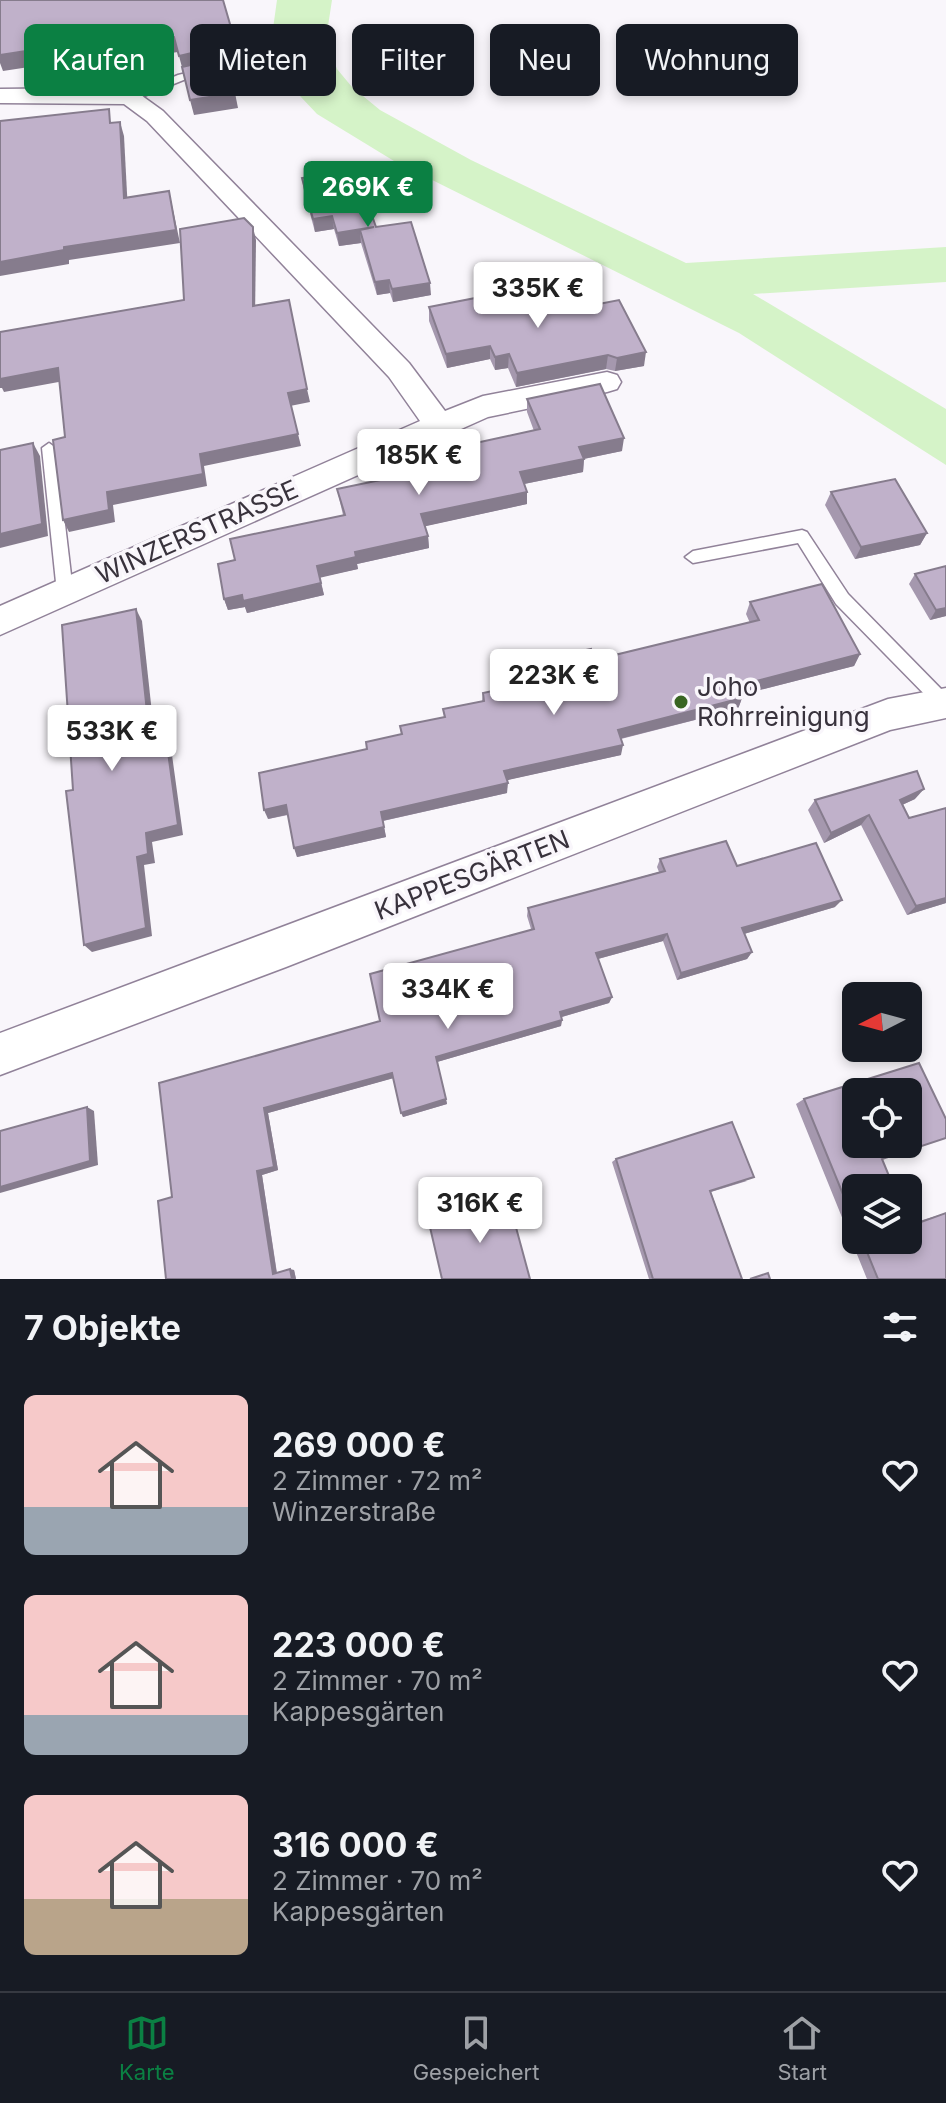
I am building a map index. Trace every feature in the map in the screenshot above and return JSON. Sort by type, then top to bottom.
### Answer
[{"type":"street","points":[[0,96],[96,95],[130,98],[155,116],[399,370],[439,425]]},
{"type":"street","name":"WINZERSTRASSE","points":[[0,621],[483,407],[607,382]]},
{"type":"street","name":"KAPPESGÄRTEN","points":[[0,1054],[888,715],[944,702]]},
{"type":"lane","points":[[130,98],[190,75]]},
{"type":"lane","points":[[49,448],[65,592]]},
{"type":"lane","points":[[693,557],[802,536],[842,599],[944,702]]},
{"type":"green space","points":[[277,0],[332,0],[328,24],[274,24]]},
{"type":"green space","points":[[336,66],[352,87],[352,96],[363,96],[380,110],[471,160],[686,263],[946,247],[946,282],[753,294],[946,409],[946,465],[739,333],[394,161],[317,114],[300,96],[336,96]]},
{"type":"building","points":[[0,0],[223,0],[230,24],[190,24],[190,53],[179,56],[174,24],[24,24],[24,51],[0,55]]},
{"type":"building","points":[[190,65],[190,96],[216,96],[190,100],[182,67]]},
{"type":"building","points":[[109,109],[110,123],[120,122],[124,198],[169,191],[176,230],[64,247],[64,250],[0,262],[0,121]]},
{"type":"building","points":[[356,170],[376,227],[411,222],[430,283],[392,289],[389,280],[375,282],[360,230],[374,227],[337,233],[332,216],[313,219],[302,178]]},
{"type":"building","points":[[244,218],[253,227],[253,306],[289,300],[307,389],[288,393],[298,434],[200,454],[203,474],[107,492],[109,510],[63,520],[53,440],[65,437],[58,368],[0,379],[0,332],[184,300],[180,229]]},
{"type":"building","points":[[575,290],[583,307],[619,300],[646,352],[617,358],[608,355],[517,373],[509,354],[495,357],[490,346],[446,354],[429,307],[496,294],[500,305]]},
{"type":"building","points":[[600,384],[624,438],[579,447],[584,459],[520,472],[527,492],[421,514],[428,536],[355,552],[356,557],[317,566],[321,583],[243,601],[242,595],[224,599],[218,564],[235,560],[230,539],[345,515],[337,489],[443,467],[440,459],[474,452],[471,444],[540,429],[527,399]]},
{"type":"building","points":[[33,443],[42,524],[0,534],[0,450]]},
{"type":"building","points":[[895,479],[927,533],[861,547],[831,492]]},
{"type":"building","points":[[946,566],[946,608],[936,610],[915,574]]},
{"type":"building","points":[[822,584],[860,654],[737,686],[742,698],[618,730],[623,745],[504,771],[508,783],[381,812],[384,827],[294,848],[286,805],[264,810],[259,773],[367,749],[366,742],[402,734],[400,726],[445,717],[443,709],[484,701],[483,693],[549,679],[543,659],[591,649],[594,660],[759,620],[750,602]]},
{"type":"building","points":[[136,609],[151,749],[167,745],[178,825],[146,833],[148,854],[137,857],[146,928],[84,945],[66,791],[73,790],[62,625]]},
{"type":"building","points":[[917,771],[924,789],[900,800],[909,818],[946,808],[946,898],[916,906],[869,815],[831,833],[815,800]]},
{"type":"building","points":[[726,841],[737,866],[816,843],[842,900],[742,928],[752,952],[681,973],[667,934],[596,953],[612,997],[560,1012],[562,1020],[436,1057],[446,1099],[401,1113],[392,1073],[264,1108],[274,1167],[257,1171],[273,1274],[290,1269],[292,1279],[166,1279],[158,1201],[172,1197],[159,1083],[380,1021],[370,974],[534,929],[528,908],[665,871],[660,859]]},
{"type":"building","points":[[919,1063],[946,1119],[946,1138],[922,1146],[922,1078],[871,1078]]},
{"type":"building","points":[[842,1087],[842,1158],[885,1158],[882,1159],[888,1174],[842,1174],[842,1192],[804,1099]]},
{"type":"building","points":[[87,1107],[90,1161],[0,1187],[0,1131]]},
{"type":"building","points":[[732,1122],[754,1177],[710,1191],[742,1279],[653,1279],[616,1159]]},
{"type":"building","points":[[508,1198],[530,1279],[442,1279],[429,1223]]},
{"type":"building","points":[[946,1213],[946,1279],[878,1279],[868,1254],[922,1254],[922,1222]]},
{"type":"building","points":[[768,1273],[770,1279],[750,1279]]},
{"type":"place","name":"Joho Rohrreinigung","points":[[681,702]]}]
